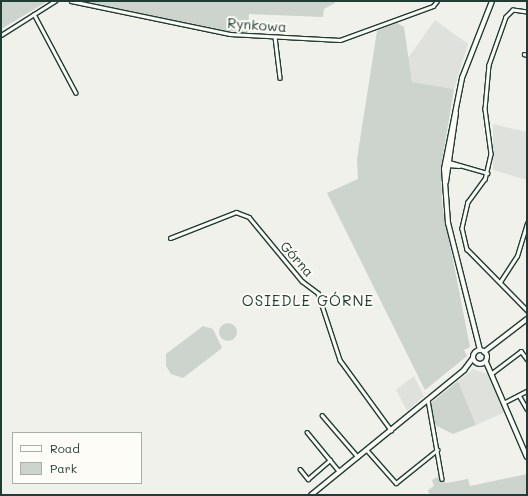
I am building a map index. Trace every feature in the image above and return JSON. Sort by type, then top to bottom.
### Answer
[{"type":"main road","points":[[481,363],[482,352],[475,339],[448,223],[445,186],[456,105],[466,67],[492,1]]},
{"type":"main road","points":[[311,495],[464,370],[473,358],[494,346],[527,319]]},
{"type":"main road","points":[[473,358],[492,372],[527,457]]},
{"type":"main road","points":[[464,370],[481,363]]},
{"type":"street","points":[[1,35],[55,1]]},
{"type":"street","name":"Rynkowa","points":[[71,1],[230,34],[340,40],[433,6],[437,1]]},
{"type":"street","points":[[527,12],[513,10],[506,17],[489,65],[485,83],[491,154],[487,173],[468,202],[462,239],[467,249],[527,310]]},
{"type":"street","points":[[34,14],[76,93]]},
{"type":"street","points":[[275,37],[280,78]]},
{"type":"street","points":[[447,163],[487,173]]},
{"type":"street","name":"Górna","points":[[170,238],[236,212],[249,217],[302,281],[320,296],[340,360],[391,430]]},
{"type":"street","points":[[500,282],[518,255],[527,223]]},
{"type":"street","points":[[492,372],[521,351],[527,359]]},
{"type":"street","points":[[505,402],[527,391]]},
{"type":"street","points":[[519,395],[527,409]]},
{"type":"street","points":[[428,400],[442,479]]},
{"type":"street","points":[[322,415],[358,457]]},
{"type":"street","points":[[307,432],[340,472]]},
{"type":"street","points":[[367,450],[388,476],[397,483],[437,450]]},
{"type":"street","points":[[300,469],[308,479],[330,460]]},
{"type":"shaded area","points":[[435,20],[468,44],[454,89],[412,82],[408,58]]},
{"type":"shaded area","points":[[493,124],[527,132],[527,180],[493,170]]},
{"type":"shaded area","points":[[473,369],[490,375],[505,412],[476,425],[458,381]]},
{"type":"shaded area","points":[[414,376],[424,396],[407,411],[396,390]]},
{"type":"green space","points":[[1,1],[48,1],[1,29]]},
{"type":"green space","points":[[78,1],[334,1],[335,3],[324,9],[323,17],[249,14],[248,32],[228,31]]},
{"type":"green space","points":[[397,23],[404,27],[412,82],[454,89],[441,167],[442,204],[470,347],[464,350],[467,356],[425,390],[327,193],[358,179],[357,159],[377,31]]},
{"type":"green space","points":[[228,323],[234,326],[237,332],[234,338],[228,341],[222,338],[219,332],[222,326]]},
{"type":"green space","points":[[203,326],[213,329],[222,348],[183,378],[171,374],[166,366],[166,354]]},
{"type":"green space","points":[[458,381],[476,425],[453,434],[435,425],[431,403]]},
{"type":"green space","points":[[527,474],[527,495],[429,495],[428,490],[434,486],[432,480],[439,476],[446,483],[468,479],[470,486]]},
{"type":"district","name":"OSIEDLE GÓRNE","points":[[308,301]]}]
